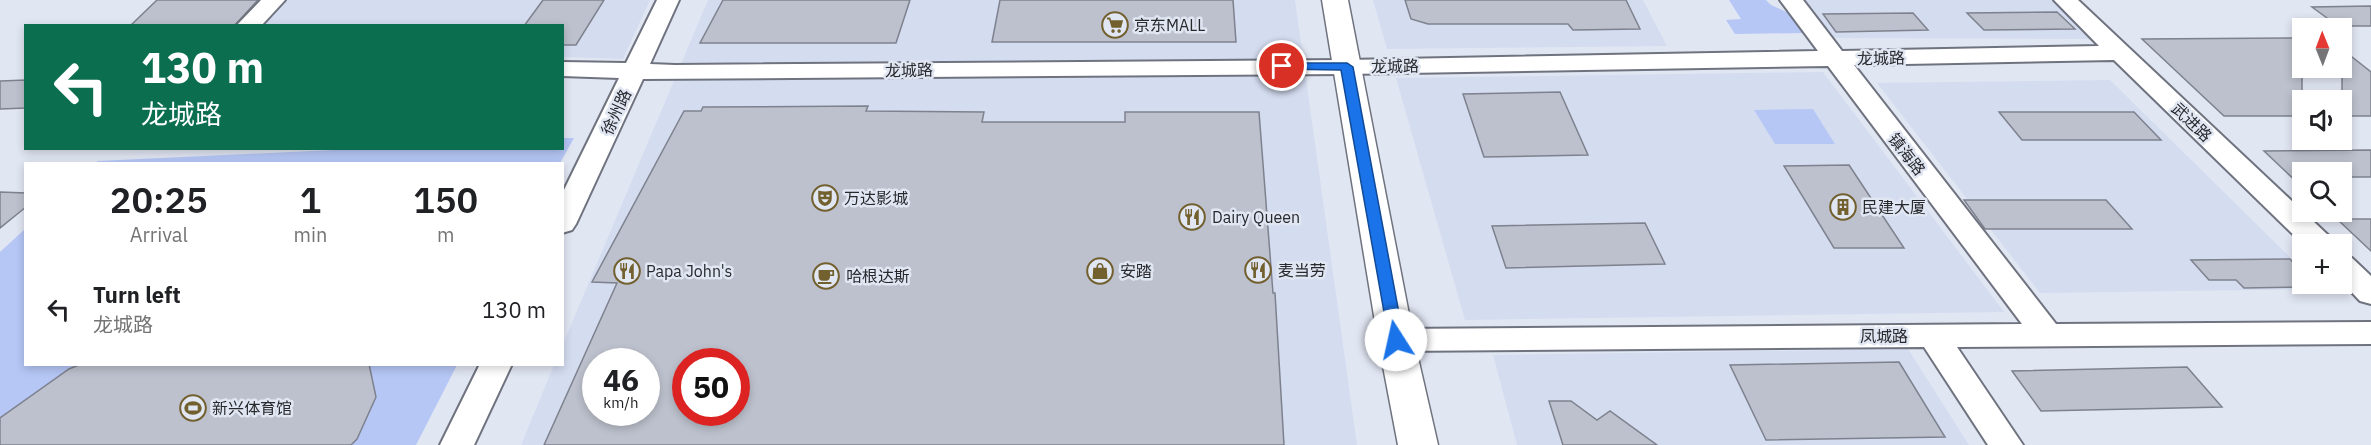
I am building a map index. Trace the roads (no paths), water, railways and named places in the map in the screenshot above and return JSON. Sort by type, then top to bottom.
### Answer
[{"type":"main road","points":[[1335,0],[1396,340],[1418,445]]},
{"type":"street","points":[[249,24],[274,0]]},
{"type":"street","name":"徐州路","points":[[564,220],[668,0]]},
{"type":"street","name":"镇海路","points":[[1791,0],[1833,58],[2047,335]]},
{"type":"street","name":"武进路","points":[[2065,0],[2310,234]]},
{"type":"street","name":"龙城路","points":[[564,69],[634,72],[1347,67],[2120,53]]},
{"type":"street","points":[[2352,275],[2371,294]]},
{"type":"street","name":"凤城路","points":[[1396,340],[2371,333]]},
{"type":"street","points":[[1932,335],[2006,445]]},
{"type":"street","points":[[458,445],[495,366]]},
{"type":"place","name":"京东MALL","points":[[1115,25]]},
{"type":"place","name":"万达影城","points":[[825,198]]},
{"type":"place","name":"民建大厦","points":[[1843,207]]},
{"type":"place","name":"Dairy Queen","points":[[1192,217]]},
{"type":"place","name":"麦当劳","points":[[1258,270]]},
{"type":"place","name":"Papa John's","points":[[627,271]]},
{"type":"place","name":"安踏","points":[[1100,271]]},
{"type":"place","name":"哈根达斯","points":[[826,276]]},
{"type":"place","name":"新兴体育馆","points":[[193,408]]}]
